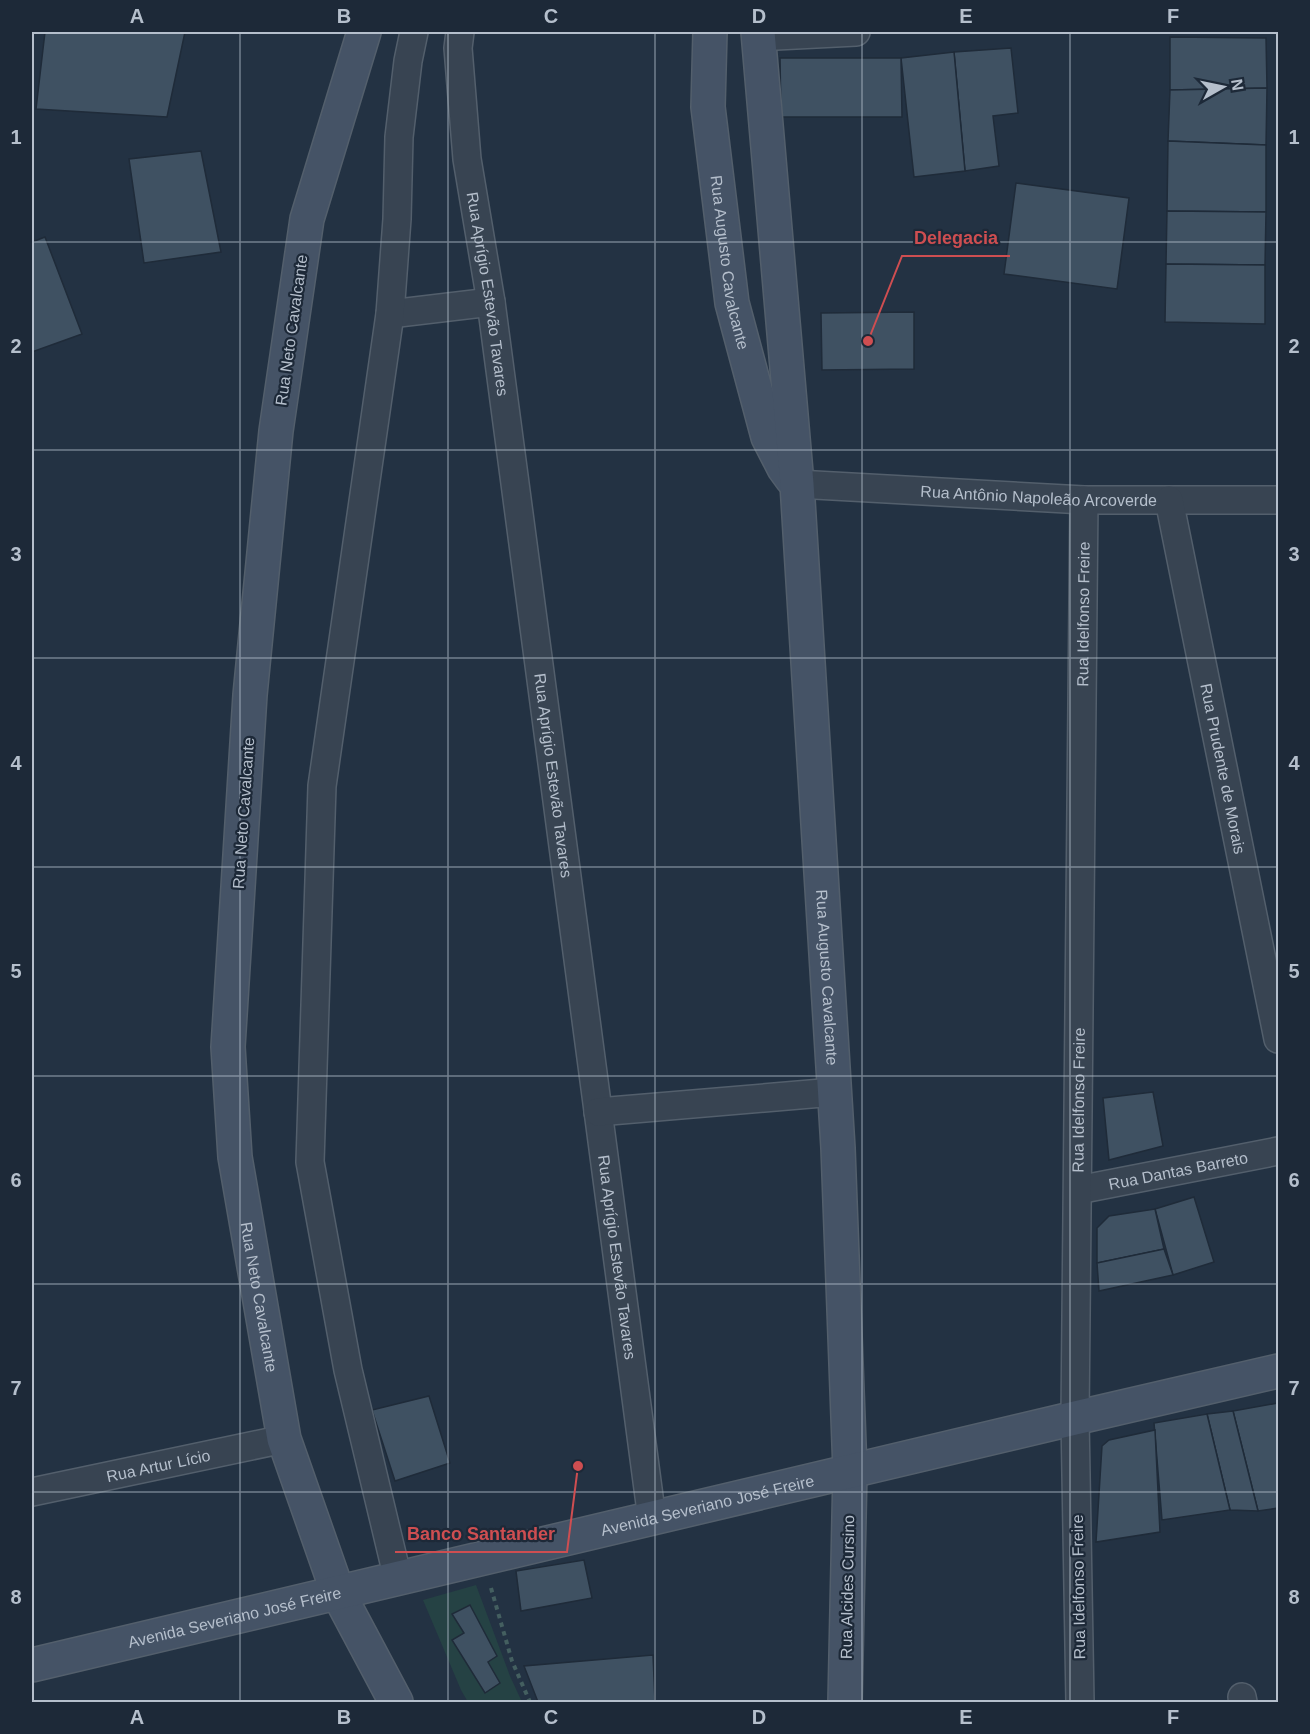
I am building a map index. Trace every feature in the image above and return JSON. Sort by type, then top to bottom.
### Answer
[{"type":"street","name":"Rua Neto Cavalcante","points":[[364,32],[307,219],[276,431],[250,695],[228,1047],[235,1157],[284,1439],[338,1593],[396,1702]]},
{"type":"street","points":[[398,1579],[348,1370],[310,1162],[322,786],[390,314],[397,219],[399,136],[414,32]]},
{"type":"street","name":"Rua Aprígio Estevão Tavares","points":[[460,32],[458,48],[467,159],[491,302],[652,1519]]},
{"type":"street","name":"Rua Augusto Cavalcante","points":[[710,32],[708,107],[732,303],[768,437],[784,468],[797,484]]},
{"type":"street","points":[[758,34],[856,32]]},
{"type":"street","name":"Rua Augusto Cavalcante","points":[[758,34],[797,484],[834,1092],[850,1471]]},
{"type":"street","points":[[390,314],[491,302]]},
{"type":"street","name":"Rua Antônio Napoleão Arcoverde","points":[[797,484],[1084,500],[1278,500]]},
{"type":"street","name":"Rua Idelfonso Freire","points":[[1080,1702],[1075,1418],[1084,500]]},
{"type":"street","name":"Rua Prudente de Morais","points":[[1169,500],[1278,1039]]},
{"type":"street","points":[[598,1112],[834,1092]]},
{"type":"street","name":"Rua Dantas Barreto","points":[[1078,1190],[1278,1151]]},
{"type":"street","name":"Avenida Severiano José Freire","points":[[32,1665],[1278,1371]]},
{"type":"street","name":"Rua Artur Lício","points":[[32,1492],[284,1439]]},
{"type":"street","name":"Rua Alcides Cursino","points":[[845,1702],[850,1471]]},
{"type":"path","points":[[483,1559],[512,1662],[530,1702]]},
{"type":"green space","points":[[476,1585],[522,1702],[468,1702],[423,1600]]},
{"type":"building","points":[[45,32],[185,32],[167,117],[36,109]]},
{"type":"building","points":[[1170,37],[1266,38],[1267,88],[1170,90]]},
{"type":"building","points":[[1011,48],[1018,113],[993,116],[999,166],[965,171],[954,52]]},
{"type":"building","points":[[954,52],[965,171],[914,177],[901,58]]},
{"type":"building","points":[[780,58],[901,58],[902,117],[781,117]]},
{"type":"building","points":[[1267,88],[1266,145],[1168,141],[1170,90]]},
{"type":"building","points":[[1168,141],[1266,145],[1266,212],[1167,211]]},
{"type":"building","points":[[201,151],[221,252],[144,263],[129,159]]},
{"type":"building","points":[[1016,183],[1129,198],[1117,289],[1004,274]]},
{"type":"building","points":[[1167,211],[1266,212],[1265,265],[1166,264]]},
{"type":"building","points":[[45,237],[82,334],[32,352],[32,242]]},
{"type":"building","points":[[1166,264],[1265,265],[1265,324],[1165,322]]},
{"type":"building","points":[[914,312],[914,369],[822,370],[821,313]]},
{"type":"building","points":[[1153,1092],[1163,1146],[1109,1160],[1103,1098]]},
{"type":"building","points":[[1194,1197],[1214,1262],[1173,1275],[1155,1209]]},
{"type":"building","points":[[1155,1209],[1164,1249],[1097,1263],[1097,1228],[1109,1216]]},
{"type":"building","points":[[1164,1249],[1173,1275],[1099,1291],[1097,1263]]},
{"type":"building","points":[[429,1396],[450,1463],[395,1481],[372,1410]]},
{"type":"building","points":[[1278,1403],[1278,1508],[1258,1511],[1233,1411]]},
{"type":"building","points":[[1233,1411],[1258,1511],[1230,1510],[1207,1414]]},
{"type":"building","points":[[1207,1414],[1230,1510],[1162,1520],[1154,1423]]},
{"type":"building","points":[[1155,1430],[1160,1532],[1096,1542],[1102,1446],[1109,1440]]},
{"type":"building","points":[[584,1560],[592,1598],[521,1611],[516,1571]]},
{"type":"building","points":[[470,1605],[497,1656],[488,1662],[500,1683],[485,1693],[452,1640],[464,1633],[452,1614]]},
{"type":"building","points":[[653,1655],[655,1702],[538,1702],[524,1666]]},
{"type":"place","name":"Delegacia","points":[[868,341]]},
{"type":"place","name":"Banco Santander","points":[[578,1466]]}]
